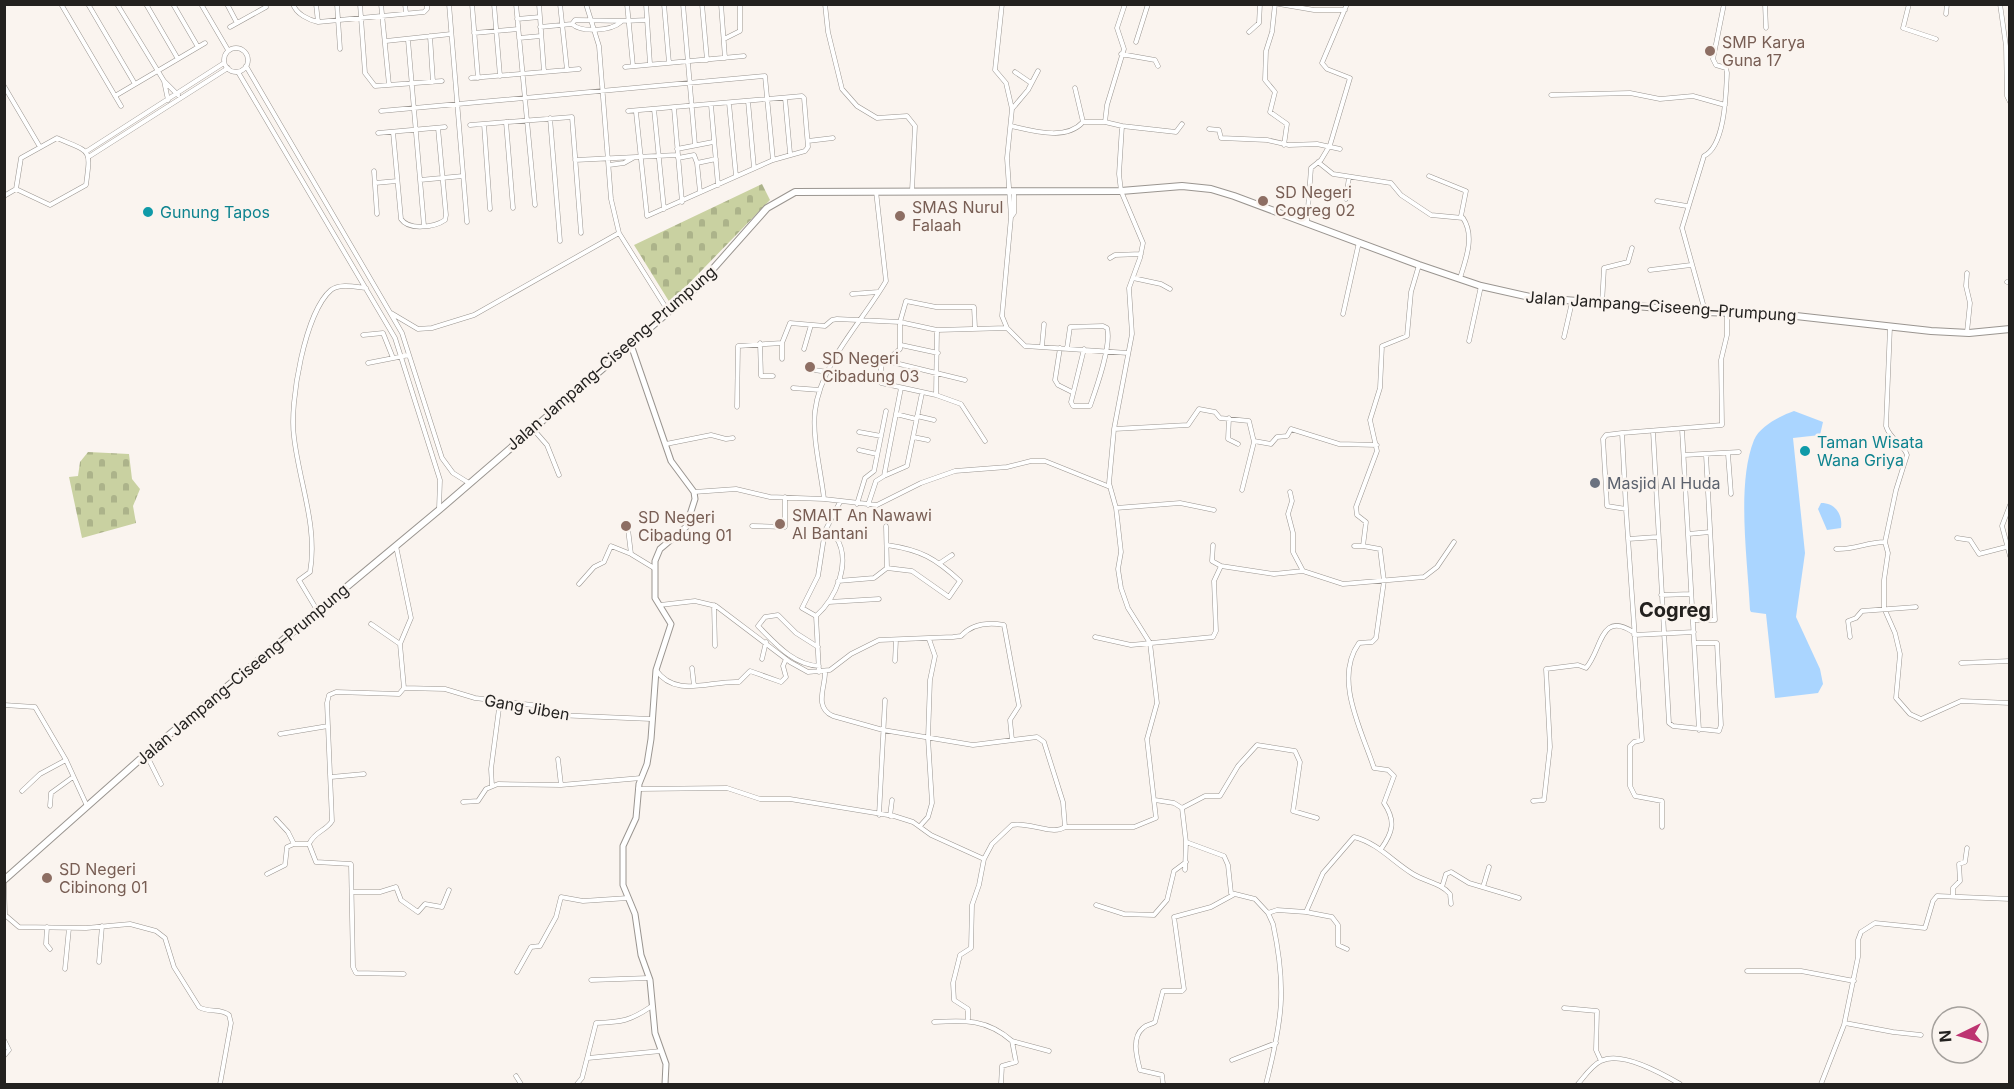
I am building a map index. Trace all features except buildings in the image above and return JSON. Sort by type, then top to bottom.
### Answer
[{"type":"main road","name":"Jalan Jampang–Ciseeng–Prumpung","points":[[4,881],[146,754],[439,510],[668,311],[718,265],[775,202],[805,191],[1121,191],[1196,186],[1234,196],[1419,265],[1481,285],[1530,297],[1706,312],[1787,315],[1890,327],[1967,332],[2010,329]]},
{"type":"street","points":[[61,4],[121,106]]},
{"type":"street","points":[[88,4],[135,84]]},
{"type":"street","points":[[117,4],[164,81],[179,96]]},
{"type":"street","points":[[146,4],[178,59]]},
{"type":"street","points":[[173,4],[198,47]]},
{"type":"street","points":[[90,156],[171,104],[224,63],[228,50],[201,4]]},
{"type":"street","points":[[227,4],[237,23]]},
{"type":"street","points":[[230,27],[266,6],[264,4]]},
{"type":"street","points":[[293,4],[295,9],[310,20],[318,22],[426,11],[427,4]]},
{"type":"street","points":[[316,4],[318,22]]},
{"type":"street","points":[[337,4],[340,49]]},
{"type":"street","points":[[360,4],[365,74],[375,86],[442,81]]},
{"type":"street","points":[[381,4],[389,85]]},
{"type":"street","points":[[405,4],[406,13]]},
{"type":"street","points":[[449,4],[467,222]]},
{"type":"street","points":[[472,4],[478,78]]},
{"type":"street","points":[[494,4],[500,76]]},
{"type":"street","points":[[516,4],[535,205]]},
{"type":"street","points":[[538,4],[544,72]]},
{"type":"street","points":[[560,4],[567,70]]},
{"type":"street","points":[[586,4],[602,65],[602,93],[611,199],[626,245],[668,311]]},
{"type":"street","points":[[627,4],[633,66]]},
{"type":"street","points":[[646,4],[650,64]]},
{"type":"street","points":[[664,4],[669,63]]},
{"type":"street","points":[[683,4],[695,145]]},
{"type":"street","points":[[702,4],[707,60]]},
{"type":"street","points":[[721,4],[725,58]]},
{"type":"street","points":[[724,39],[740,31],[740,4]]},
{"type":"street","points":[[825,4],[828,32],[842,89],[857,106],[877,118],[906,116],[915,126],[917,133],[912,191]]},
{"type":"street","points":[[1002,4],[995,70],[1006,83],[1012,109],[1007,158],[1011,217],[1002,312],[1007,328],[1022,345],[1128,353]]},
{"type":"street","points":[[1105,122],[1124,47],[1117,28],[1125,4]]},
{"type":"street","points":[[1136,42],[1148,4]]},
{"type":"street","points":[[1249,32],[1259,23],[1260,4]]},
{"type":"street","points":[[1284,145],[1287,124],[1270,112],[1275,92],[1265,80],[1266,51],[1277,4],[1314,10],[1345,10]]},
{"type":"street","points":[[1307,222],[1310,171],[1329,145],[1350,78],[1324,67],[1322,63],[1347,4]]},
{"type":"street","points":[[1706,312],[1682,232],[1704,156],[1711,153],[1717,141],[1725,105],[1726,70],[1716,65],[1713,59],[1724,4]]},
{"type":"street","points":[[1766,4],[1766,28]]},
{"type":"street","points":[[1909,4],[1903,28],[1936,39]]},
{"type":"street","points":[[1946,14],[1947,4]]},
{"type":"street","points":[[2000,4],[2006,46],[2007,96],[2010,102]]},
{"type":"street","points":[[517,19],[540,17]]},
{"type":"street","points":[[540,27],[572,24],[575,20],[613,19],[621,22],[647,20]]},
{"type":"street","points":[[572,24],[576,28],[613,28],[621,22]]},
{"type":"street","points":[[474,33],[518,29]]},
{"type":"street","points":[[386,41],[451,34]]},
{"type":"street","points":[[430,36],[433,81]]},
{"type":"street","points":[[519,38],[541,36]]},
{"type":"street","points":[[408,40],[424,226]]},
{"type":"street","points":[[115,96],[205,43]]},
{"type":"street","points":[[228,50],[242,49],[248,57],[246,66],[238,72]]},
{"type":"street","points":[[1121,54],[1155,60],[1158,66]]},
{"type":"street","points":[[625,67],[744,56]]},
{"type":"street","points":[[224,63],[228,68],[238,72],[395,338],[440,480],[439,510]]},
{"type":"street","points":[[246,66],[402,333],[442,458],[453,473],[469,483]]},
{"type":"street","points":[[87,151],[168,99],[179,96],[228,68]]},
{"type":"street","points":[[471,78],[579,69]]},
{"type":"street","points":[[1012,109],[1038,71]]},
{"type":"street","points":[[1015,72],[1031,83]]},
{"type":"street","points":[[381,111],[602,93],[765,76],[773,160]]},
{"type":"street","points":[[164,81],[171,104]]},
{"type":"street","points":[[4,86],[40,147]]},
{"type":"street","points":[[1075,88],[1083,122]]},
{"type":"street","points":[[1551,95],[1630,93],[1660,99],[1693,96],[1725,105]]},
{"type":"street","points":[[628,111],[803,97],[807,150],[790,153],[650,216],[645,215],[636,112]]},
{"type":"street","points":[[785,98],[790,153]]},
{"type":"street","points":[[748,101],[754,168]]},
{"type":"street","points":[[729,103],[736,176]]},
{"type":"street","points":[[711,105],[718,185]]},
{"type":"street","points":[[674,108],[682,202]]},
{"type":"street","points":[[654,110],[664,209]]},
{"type":"street","points":[[470,125],[572,117],[581,233]]},
{"type":"street","points":[[550,118],[560,241]]},
{"type":"street","points":[[506,122],[513,208]]},
{"type":"street","points":[[1011,126],[1044,133],[1075,129],[1083,122],[1105,122],[1176,132],[1180,131],[1182,124]]},
{"type":"street","points":[[484,124],[490,209]]},
{"type":"street","points":[[968,1019],[968,1009],[954,1000],[953,982],[960,955],[971,948],[972,905],[984,859],[992,844],[1012,825],[1029,823],[1057,830],[1065,827],[1134,827],[1154,821],[1155,800],[1147,739],[1157,703],[1150,643],[1128,608],[1121,588],[1118,569],[1121,552],[1116,508],[1110,487],[1114,429],[1132,327],[1128,296],[1141,254],[1142,237],[1121,191],[1119,168],[1122,126]]},
{"type":"street","points":[[393,132],[403,223],[434,226],[445,220],[438,128]]},
{"type":"street","points":[[378,133],[445,128]]},
{"type":"street","points":[[1209,129],[1219,130],[1221,138],[1267,140],[1284,145],[1329,145],[1340,149]]},
{"type":"street","points":[[57,138],[87,151],[90,156],[86,185],[50,205],[16,189],[21,158],[57,138]]},
{"type":"street","points":[[808,141],[833,138]]},
{"type":"street","points":[[677,154],[695,145],[713,142]]},
{"type":"street","points":[[575,159],[694,155],[700,192]]},
{"type":"street","points":[[609,165],[624,164],[633,158]]},
{"type":"street","points":[[697,163],[716,159]]},
{"type":"street","points":[[1318,162],[1326,171],[1391,183],[1401,195],[1431,215],[1461,216]]},
{"type":"street","points":[[374,171],[377,214]]},
{"type":"street","points":[[420,180],[463,176]]},
{"type":"street","points":[[1429,176],[1466,191],[1461,216],[1469,227],[1469,236],[1460,278]]},
{"type":"street","points":[[1346,199],[1349,177]]},
{"type":"street","points":[[375,183],[397,181]]},
{"type":"street","points":[[4,196],[16,189]]},
{"type":"street","points":[[824,499],[814,420],[820,390],[858,321],[886,281],[876,191]]},
{"type":"street","points":[[1657,201],[1688,206]]},
{"type":"street","points":[[391,313],[418,329],[432,328],[474,315],[621,235]]},
{"type":"street","points":[[1343,314],[1359,241]]},
{"type":"street","points":[[1602,304],[1604,268],[1628,262],[1632,248]]},
{"type":"street","points":[[1110,258],[1115,255],[1141,254]]},
{"type":"street","points":[[352,262],[357,257]]},
{"type":"street","points":[[1363,546],[1366,522],[1357,515],[1356,507],[1376,455],[1377,445],[1370,420],[1380,388],[1382,345],[1407,336],[1411,292],[1419,265]]},
{"type":"street","points":[[1650,270],[1691,265]]},
{"type":"street","points":[[1967,273],[1966,286],[1970,303],[1967,332]]},
{"type":"street","points":[[1133,278],[1161,284],[1170,289]]},
{"type":"street","points":[[1469,341],[1481,285]]},
{"type":"street","points":[[317,610],[299,579],[310,572],[312,558],[309,509],[294,437],[294,392],[313,314],[332,289],[366,288]]},
{"type":"street","points":[[852,294],[879,292]]},
{"type":"street","points":[[975,328],[974,306],[936,307],[906,301],[900,322],[899,352],[880,368],[881,383],[936,395],[962,404],[985,441]]},
{"type":"street","points":[[1564,337],[1572,302]]},
{"type":"street","points":[[1626,508],[1607,506],[1603,442],[1606,435],[1723,423],[1721,360],[1727,335],[1727,313]]},
{"type":"street","points":[[782,359],[782,343],[790,323],[825,326],[837,319],[900,322],[937,330],[1007,328]]},
{"type":"street","points":[[1042,346],[1044,324]]},
{"type":"street","points":[[804,349],[811,325]]},
{"type":"street","points":[[1067,348],[1070,327],[1103,326],[1108,332],[1105,352],[1089,406],[1073,406],[1072,392],[1076,388],[1084,350]]},
{"type":"street","points":[[1890,327],[1886,426],[1888,434],[1906,450],[1907,455],[1896,490],[1885,542],[1888,552],[1884,580],[1884,608],[1895,633],[1900,654],[1896,698],[1910,714],[1925,718],[1961,701],[2010,703]]},
{"type":"street","points":[[936,395],[937,330]]},
{"type":"street","points":[[363,335],[383,333],[393,358]]},
{"type":"street","points":[[630,342],[676,471],[694,492],[695,504],[686,527],[660,549],[655,568],[655,598],[671,624],[656,670],[651,738],[638,789],[636,818],[623,846],[623,885],[636,921],[641,956],[649,978],[656,1039],[666,1064],[664,1084]]},
{"type":"street","points":[[737,407],[738,346],[782,343]]},
{"type":"street","points":[[760,344],[761,376],[773,376]]},
{"type":"street","points":[[901,345],[938,353]]},
{"type":"street","points":[[1060,348],[1055,380],[1058,385],[1072,392]]},
{"type":"street","points":[[368,363],[409,354]]},
{"type":"street","points":[[887,361],[898,366],[964,380]]},
{"type":"street","points":[[814,370],[828,372]]},
{"type":"street","points":[[793,387],[820,390]]},
{"type":"street","points":[[884,476],[901,388]]},
{"type":"street","points":[[868,505],[876,481],[907,466],[922,393]]},
{"type":"street","points":[[1114,429],[1188,425],[1199,409],[1251,422],[1254,441],[1242,490]]},
{"type":"street","points":[[857,504],[865,478],[873,473],[886,411]]},
{"type":"street","points":[[896,414],[934,420]]},
{"type":"street","points":[[1229,418],[1228,439],[1238,444]]},
{"type":"street","points":[[532,428],[546,445],[559,475]]},
{"type":"street","points":[[1254,441],[1271,444],[1277,437],[1287,436],[1291,429],[1339,444],[1377,445]]},
{"type":"street","points":[[1682,429],[1699,730]]},
{"type":"street","points":[[1653,431],[1657,537],[1669,723],[1673,726],[1719,731],[1721,725],[1717,643],[1695,643]]},
{"type":"street","points":[[859,432],[881,436]]},
{"type":"street","points":[[1622,433],[1637,692],[1643,733],[1642,740],[1634,742],[1630,749],[1630,786],[1635,796],[1662,801],[1662,827]]},
{"type":"street","points":[[666,444],[711,435],[726,439],[734,438]]},
{"type":"street","points":[[913,437],[928,440]]},
{"type":"street","points":[[429,445],[436,443]]},
{"type":"street","points":[[859,450],[877,454]]},
{"type":"street","points":[[1684,455],[1738,452]]},
{"type":"street","points":[[1728,454],[1731,494]]},
{"type":"street","points":[[1693,620],[1714,620],[1706,455]]},
{"type":"street","points":[[694,492],[736,489],[785,497],[877,505],[921,483],[956,471],[1007,467],[1031,461],[1045,461],[1110,487]]},
{"type":"street","points":[[1290,492],[1292,501],[1288,514],[1293,533],[1293,552],[1303,571]]},
{"type":"street","points":[[752,526],[784,527],[785,497]]},
{"type":"street","points":[[816,616],[802,608],[818,576],[824,534],[840,502]]},
{"type":"street","points":[[1116,508],[1179,503],[1215,510]]},
{"type":"street","points":[[2010,505],[2002,526],[2010,556]]},
{"type":"street","points":[[886,525],[887,568]]},
{"type":"street","points":[[628,529],[631,554]]},
{"type":"street","points":[[1688,534],[1710,532]]},
{"type":"street","points":[[819,672],[816,616],[829,602],[838,581],[843,557],[836,537],[824,534]]},
{"type":"street","points":[[1628,539],[1657,537]]},
{"type":"street","points":[[1957,538],[1970,540],[1980,554],[2006,547]]},
{"type":"street","points":[[1213,545],[1212,561],[1221,566],[1274,574],[1303,571],[1343,584],[1424,577],[1437,567],[1454,542]]},
{"type":"street","points":[[1836,549],[1855,549],[1874,542],[1885,542]]},
{"type":"street","points":[[838,581],[874,578],[887,568],[912,571],[949,597],[960,581],[940,563],[912,549],[887,545]]},
{"type":"street","points":[[396,546],[411,618],[400,644],[404,688]]},
{"type":"street","points":[[579,584],[594,567],[604,562],[611,546],[655,568]]},
{"type":"street","points":[[1354,546],[1380,549],[1384,580],[1376,638],[1372,642],[1359,643],[1354,650],[1349,683],[1352,703],[1374,768],[1388,770],[1394,776],[1384,802],[1391,813],[1392,832],[1381,849]]},
{"type":"street","points":[[940,563],[952,555]]},
{"type":"street","points":[[1095,637],[1123,645],[1213,637],[1215,631],[1214,581],[1221,566]]},
{"type":"street","points":[[1661,595],[1691,594]]},
{"type":"street","points":[[829,602],[879,599]]},
{"type":"street","points":[[660,605],[695,601],[714,605],[786,659],[804,670],[819,672],[825,671],[874,641],[961,636],[968,628],[975,625],[1004,625],[1019,706],[1010,720],[1012,741]]},
{"type":"street","points":[[714,605],[715,646]]},
{"type":"street","points":[[1850,637],[1849,620],[1856,618],[1862,611],[1916,607]]},
{"type":"street","points":[[818,646],[796,633],[778,615],[765,617],[758,626],[783,650],[807,666],[819,666]]},
{"type":"street","points":[[371,624],[400,644]]},
{"type":"street","points":[[1533,801],[1544,800],[1549,763],[1546,669],[1578,665],[1586,668],[1606,631],[1612,626],[1623,626],[1634,634],[1694,632]]},
{"type":"street","points":[[920,826],[928,817],[932,803],[928,738],[930,680],[935,662],[929,639]]},
{"type":"street","points":[[895,661],[896,640]]},
{"type":"street","points":[[762,659],[766,642]]},
{"type":"street","points":[[656,670],[662,679],[685,688],[708,682],[740,682],[749,671],[781,682],[786,677],[783,666],[786,659]]},
{"type":"street","points":[[1961,663],[2010,661]]},
{"type":"street","points":[[693,668],[694,686]]},
{"type":"street","points":[[825,671],[826,685],[821,694],[826,712],[883,730],[973,745],[1037,737],[1043,739],[1062,797],[1065,827]]},
{"type":"street","name":"Gang Jiben","points":[[328,726],[327,703],[332,693],[399,694],[404,688],[445,688],[475,698],[540,706],[556,715],[651,719]]},
{"type":"street","points":[[879,815],[885,700]]},
{"type":"street","points":[[492,786],[491,769],[500,701]]},
{"type":"street","points":[[4,705],[35,707],[66,760],[88,807]]},
{"type":"street","points":[[280,735],[328,726],[332,821],[329,826],[315,833],[309,844],[316,862],[351,864],[353,967],[356,973],[404,974]]},
{"type":"street","points":[[1182,808],[1205,796],[1220,796],[1238,766],[1257,745],[1295,751],[1300,762],[1293,811],[1317,818]]},
{"type":"street","points":[[146,754],[161,784]]},
{"type":"street","points":[[558,759],[561,785]]},
{"type":"street","points":[[22,791],[40,774],[66,760]]},
{"type":"street","points":[[331,777],[364,774]]},
{"type":"street","points":[[50,806],[51,793],[73,777]]},
{"type":"street","points":[[463,802],[478,801],[486,789],[492,786],[561,785],[641,778]]},
{"type":"street","points":[[638,789],[727,788],[760,799],[790,799],[890,816],[920,826],[931,835],[984,859]]},
{"type":"street","points":[[890,816],[892,800]]},
{"type":"street","points":[[1155,800],[1174,803],[1182,808]]},
{"type":"street","points":[[1182,808],[1186,842],[1185,870]]},
{"type":"street","points":[[276,819],[289,833],[294,844]]},
{"type":"street","points":[[1306,912],[1323,873],[1352,838],[1381,849],[1413,874],[1442,887],[1450,894],[1451,904]]},
{"type":"street","points":[[1186,842],[1224,856],[1227,861],[1229,887],[1233,895]]},
{"type":"street","points":[[267,874],[285,865],[287,847],[294,844],[309,844]]},
{"type":"street","points":[[1953,896],[1953,888],[1960,881],[1959,864],[1965,861],[1966,848]]},
{"type":"street","points":[[1096,905],[1124,914],[1154,915],[1167,900],[1174,871],[1186,862]]},
{"type":"street","points":[[1483,887],[1489,867]]},
{"type":"street","points":[[1442,887],[1446,874],[1451,872],[1465,882],[1519,898]]},
{"type":"street","points":[[4,881],[5,915],[16,926],[69,928],[130,924],[161,934],[168,943],[174,967],[199,1007],[206,1010],[224,1011],[229,1015],[231,1023],[220,1084]]},
{"type":"street","points":[[353,892],[380,892],[396,887],[401,900],[418,912],[425,904],[442,907],[449,890]]},
{"type":"street","points":[[1162,1084],[1162,1076],[1140,1070],[1136,1051],[1138,1034],[1146,1026],[1155,1022],[1163,991],[1182,991],[1184,988],[1174,917],[1211,907],[1233,895],[1252,897],[1268,913],[1278,945],[1282,1010],[1266,1084]]},
{"type":"street","points":[[1821,1084],[1845,1023],[1858,957],[1858,940],[1864,928],[1875,923],[1925,928],[1934,898],[1953,896],[2010,899]]},
{"type":"street","points":[[517,972],[531,947],[540,946],[556,917],[561,897],[583,901],[629,898]]},
{"type":"street","points":[[1268,913],[1277,910],[1332,917],[1338,925],[1338,945],[1347,949]]},
{"type":"street","points":[[99,962],[102,926]]},
{"type":"street","points":[[47,927],[45,944],[50,949]]},
{"type":"street","points":[[65,969],[69,928]]},
{"type":"street","points":[[1748,970],[1794,971],[1854,981]]},
{"type":"street","points":[[591,980],[649,978]]},
{"type":"street","points":[[577,1084],[588,1059],[596,1023],[621,1023],[636,1018],[652,1006]]},
{"type":"street","points":[[1564,1008],[1597,1011],[1596,1050],[1601,1061]]},
{"type":"street","points":[[934,1022],[968,1019],[993,1028],[1012,1041],[1049,1051]]},
{"type":"street","points":[[1845,1023],[1921,1035]]},
{"type":"street","points":[[4,1040],[9,1050],[4,1056]]},
{"type":"street","points":[[1001,1084],[1002,1066],[1016,1062],[1012,1041]]},
{"type":"street","points":[[1232,1060],[1276,1043]]},
{"type":"street","points":[[588,1059],[662,1051]]},
{"type":"street","points":[[1578,1084],[1601,1061],[1614,1059],[1640,1065],[1680,1084]]},
{"type":"street","points":[[516,1076],[521,1084]]},
{"type":"green space","points":[[762,184],[770,200],[670,303],[634,245]]},
{"type":"green space","points":[[88,452],[129,454],[132,479],[140,489],[133,506],[136,523],[82,538],[69,477],[78,476],[80,462]]},
{"type":"water","points":[[1794,411],[1823,422],[1820,435],[1793,438],[1805,553],[1796,617],[1820,669],[1823,684],[1818,693],[1775,698],[1766,614],[1750,610],[1744,524],[1745,479],[1757,435],[1771,422]]},
{"type":"water","points":[[1821,503],[1826,503],[1837,510],[1841,518],[1841,528],[1827,530],[1818,509]]},
{"type":"place","name":"SMP Karya Guna 17","points":[[1710,51]]},
{"type":"place","name":"SD Negeri Cogreg 02","points":[[1263,201]]},
{"type":"place","name":"Gunung Tapos","points":[[148,212]]},
{"type":"place","name":"SMAS Nurul Falaah","points":[[900,216]]},
{"type":"place","name":"SD Negeri Cibadung 03","points":[[810,367]]},
{"type":"place","name":"Taman Wisata Wana Griya","points":[[1805,451]]},
{"type":"place","name":"Masjid Al Huda","points":[[1595,483]]},
{"type":"place","name":"SMAIT An Nawawi Al Bantani","points":[[780,524]]},
{"type":"place","name":"SD Negeri Cibadung 01","points":[[626,526]]},
{"type":"place","name":"SD Negeri Cibinong 01","points":[[47,878]]},
{"type":"district","name":"Cogreg","points":[[1675,610]]}]
